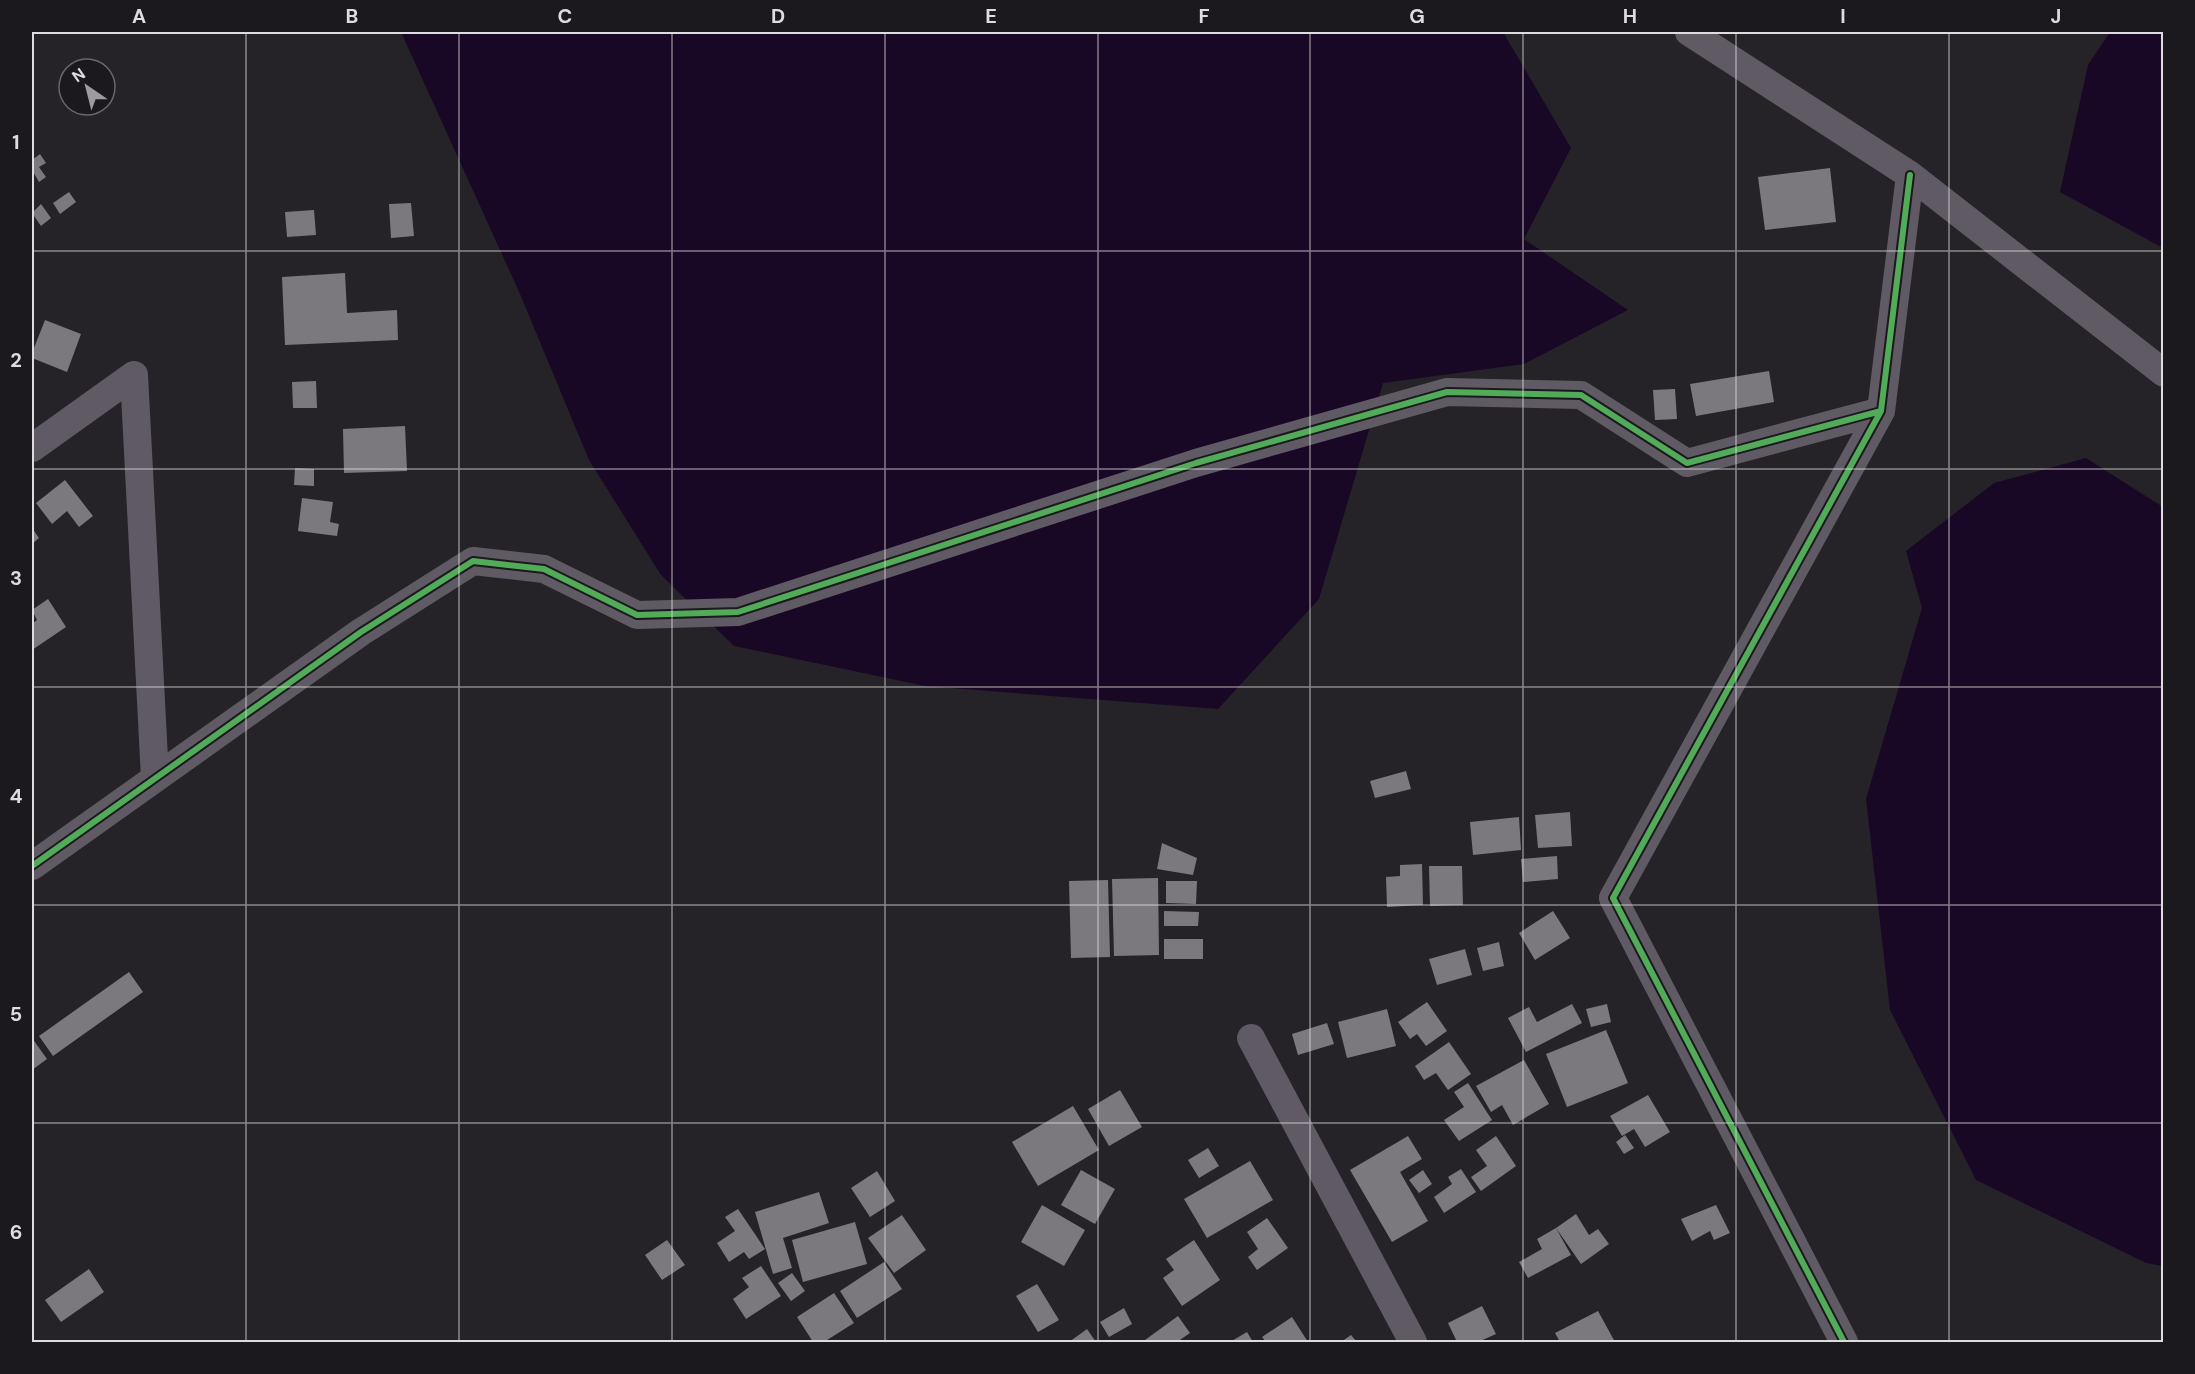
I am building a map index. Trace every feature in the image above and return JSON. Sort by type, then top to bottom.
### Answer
[{"type":"street","points":[[1689,32],[1910,175],[2163,373]]},
{"type":"street","points":[[1844,1342],[1613,898],[1881,411],[1910,175]]},
{"type":"street","points":[[32,448],[134,375],[154,778]]},
{"type":"street","points":[[32,866],[361,632],[472,561],[544,569],[637,615],[738,612],[1196,464],[1447,392],[1581,395],[1687,463],[1881,411]]},
{"type":"street","points":[[1251,1038],[1413,1342]]},
{"type":"shaded area","points":[[401,32],[1503,32],[1571,148],[1524,239],[1628,310],[1524,364],[1383,383],[1319,599],[1218,709],[925,686],[734,646],[661,575],[589,460],[520,294]]},
{"type":"shaded area","points":[[2110,32],[2163,32],[2163,248],[2060,192],[2088,65]]},
{"type":"shaded area","points":[[2086,458],[2163,507],[2163,1266],[2146,1263],[1976,1180],[1890,1010],[1866,799],[1922,608],[1906,551],[1994,483]]},
{"type":"building","points":[[40,154],[46,163],[39,167],[46,177],[39,182],[32,170],[32,160]]},
{"type":"building","points":[[1830,168],[1836,222],[1765,230],[1758,177]]},
{"type":"building","points":[[69,192],[76,202],[60,214],[53,203]]},
{"type":"building","points":[[411,203],[414,236],[391,238],[389,204]]},
{"type":"building","points":[[41,204],[51,218],[41,226],[32,213]]},
{"type":"building","points":[[314,210],[316,235],[287,237],[285,212]]},
{"type":"building","points":[[345,273],[347,313],[397,310],[398,340],[285,345],[282,277]]},
{"type":"building","points":[[45,320],[81,334],[67,372],[32,358]]},
{"type":"building","points":[[1769,371],[1774,402],[1696,416],[1690,384]]},
{"type":"building","points":[[316,381],[317,408],[293,408],[292,382]]},
{"type":"building","points":[[1675,389],[1677,419],[1655,420],[1653,390]]},
{"type":"building","points":[[405,426],[407,471],[344,473],[343,429]]},
{"type":"building","points":[[295,468],[314,469],[314,486],[294,485]]},
{"type":"building","points":[[65,480],[93,516],[79,527],[67,511],[52,524],[36,503]]},
{"type":"building","points":[[302,498],[333,502],[330,522],[339,524],[337,536],[298,531]]},
{"type":"building","points":[[32,528],[39,538],[32,544]]},
{"type":"building","points":[[48,599],[66,627],[32,650],[32,624],[37,620],[32,610]]},
{"type":"building","points":[[1406,771],[1411,789],[1375,798],[1370,781]]},
{"type":"building","points":[[1570,812],[1572,846],[1538,848],[1535,815]]},
{"type":"building","points":[[1519,817],[1521,850],[1473,855],[1470,822]]},
{"type":"building","points":[[1162,843],[1197,858],[1193,875],[1157,869]]},
{"type":"building","points":[[1557,856],[1558,879],[1523,882],[1521,859]]},
{"type":"building","points":[[1422,864],[1423,905],[1387,907],[1386,877],[1400,876],[1400,865]]},
{"type":"building","points":[[1429,866],[1462,866],[1463,905],[1430,906]]},
{"type":"building","points":[[1158,878],[1159,955],[1114,956],[1112,879]]},
{"type":"building","points":[[1108,880],[1110,957],[1071,958],[1069,881]]},
{"type":"building","points":[[1166,881],[1197,881],[1196,904],[1166,903]]},
{"type":"building","points":[[1164,911],[1199,912],[1198,926],[1164,926]]},
{"type":"building","points":[[1553,911],[1570,938],[1535,960],[1519,933]]},
{"type":"building","points":[[1164,939],[1203,939],[1203,959],[1164,959]]},
{"type":"building","points":[[1499,942],[1504,966],[1483,971],[1477,948]]},
{"type":"building","points":[[1465,949],[1472,975],[1437,985],[1429,959]]},
{"type":"building","points":[[129,972],[143,992],[53,1056],[39,1036]]},
{"type":"building","points":[[1427,1002],[1447,1031],[1426,1046],[1417,1034],[1410,1039],[1398,1022]]},
{"type":"building","points":[[1572,1004],[1582,1023],[1526,1052],[1508,1018],[1529,1007],[1537,1022]]},
{"type":"building","points":[[1607,1004],[1611,1022],[1591,1027],[1586,1009]]},
{"type":"building","points":[[1387,1009],[1396,1046],[1347,1058],[1338,1022]]},
{"type":"building","points":[[1327,1023],[1334,1044],[1298,1055],[1292,1034]]},
{"type":"building","points":[[1606,1030],[1628,1083],[1567,1107],[1546,1054]]},
{"type":"building","points":[[32,1038],[47,1059],[32,1070]]},
{"type":"building","points":[[1449,1042],[1471,1074],[1448,1090],[1436,1073],[1424,1080],[1415,1066]]},
{"type":"building","points":[[1524,1060],[1549,1104],[1513,1125],[1502,1105],[1491,1112],[1476,1086]]},
{"type":"building","points":[[1468,1083],[1492,1120],[1459,1141],[1444,1120],[1464,1107],[1454,1092]]},
{"type":"building","points":[[1120,1090],[1142,1127],[1109,1146],[1088,1109]]},
{"type":"building","points":[[1648,1095],[1670,1132],[1645,1147],[1634,1129],[1622,1136],[1610,1116]]},
{"type":"building","points":[[1073,1106],[1099,1150],[1038,1186],[1012,1142]]},
{"type":"building","points":[[1625,1135],[1634,1148],[1624,1154],[1616,1142]]},
{"type":"building","points":[[1408,1136],[1422,1159],[1400,1172],[1428,1221],[1392,1242],[1350,1170]]},
{"type":"building","points":[[1496,1136],[1516,1166],[1481,1191],[1471,1177],[1487,1166],[1476,1150]]},
{"type":"building","points":[[1208,1148],[1219,1166],[1199,1178],[1188,1160]]},
{"type":"building","points":[[1250,1161],[1273,1200],[1207,1238],[1184,1199]]},
{"type":"building","points":[[1461,1169],[1476,1192],[1444,1213],[1434,1197],[1452,1184],[1448,1177]]},
{"type":"building","points":[[1081,1170],[1115,1189],[1095,1224],[1061,1205]]},
{"type":"building","points":[[1423,1170],[1432,1184],[1419,1193],[1409,1180]]},
{"type":"building","points":[[877,1171],[895,1201],[870,1217],[851,1188]]},
{"type":"building","points":[[819,1192],[829,1223],[783,1238],[792,1268],[773,1274],[755,1212]]},
{"type":"building","points":[[1042,1205],[1085,1230],[1064,1266],[1021,1242]]},
{"type":"building","points":[[1716,1205],[1730,1233],[1714,1240],[1710,1231],[1692,1241],[1681,1219]]},
{"type":"building","points":[[738,1209],[765,1249],[749,1259],[744,1252],[729,1262],[717,1243],[735,1231],[725,1217]]},
{"type":"building","points":[[1576,1214],[1589,1235],[1598,1229],[1609,1244],[1581,1264],[1556,1228]]},
{"type":"building","points":[[902,1215],[926,1250],[894,1273],[868,1238]]},
{"type":"building","points":[[1267,1218],[1288,1248],[1257,1270],[1248,1257],[1258,1249],[1247,1232]]},
{"type":"building","points":[[855,1222],[867,1264],[803,1282],[792,1240]]},
{"type":"building","points":[[1556,1228],[1571,1255],[1528,1278],[1519,1262],[1542,1249],[1537,1239]]},
{"type":"building","points":[[667,1240],[685,1265],[662,1280],[645,1255]]},
{"type":"building","points":[[1194,1240],[1220,1280],[1182,1306],[1163,1278],[1174,1270],[1166,1259]]},
{"type":"building","points":[[884,1262],[902,1289],[857,1318],[840,1291]]},
{"type":"building","points":[[761,1266],[781,1296],[746,1319],[733,1299],[749,1287],[742,1278]]},
{"type":"building","points":[[89,1269],[104,1292],[61,1322],[45,1300]]},
{"type":"building","points":[[792,1273],[805,1291],[791,1301],[778,1283]]},
{"type":"building","points":[[1037,1284],[1059,1320],[1038,1332],[1016,1296]]},
{"type":"building","points":[[834,1293],[854,1323],[824,1342],[813,1342],[797,1317]]},
{"type":"building","points":[[1482,1306],[1496,1334],[1478,1342],[1457,1342],[1448,1323]]},
{"type":"building","points":[[1124,1308],[1132,1324],[1109,1337],[1100,1322]]},
{"type":"building","points":[[1598,1311],[1615,1342],[1560,1342],[1555,1333]]},
{"type":"building","points":[[1178,1316],[1190,1333],[1177,1342],[1147,1342],[1145,1340]]},
{"type":"building","points":[[1292,1317],[1308,1342],[1266,1342],[1262,1337]]},
{"type":"building","points":[[1087,1329],[1096,1342],[1069,1342]]},
{"type":"building","points":[[1247,1332],[1253,1342],[1230,1342]]},
{"type":"building","points":[[1351,1335],[1357,1342],[1341,1342]]},
{"type":"cycle path","points":[[1844,1342],[1613,898],[1881,411],[1910,175]]},
{"type":"cycle path","points":[[32,866],[361,632],[473,561],[544,569],[637,615],[738,612],[1196,463],[1447,392],[1581,395],[1687,463],[1881,411]]}]
